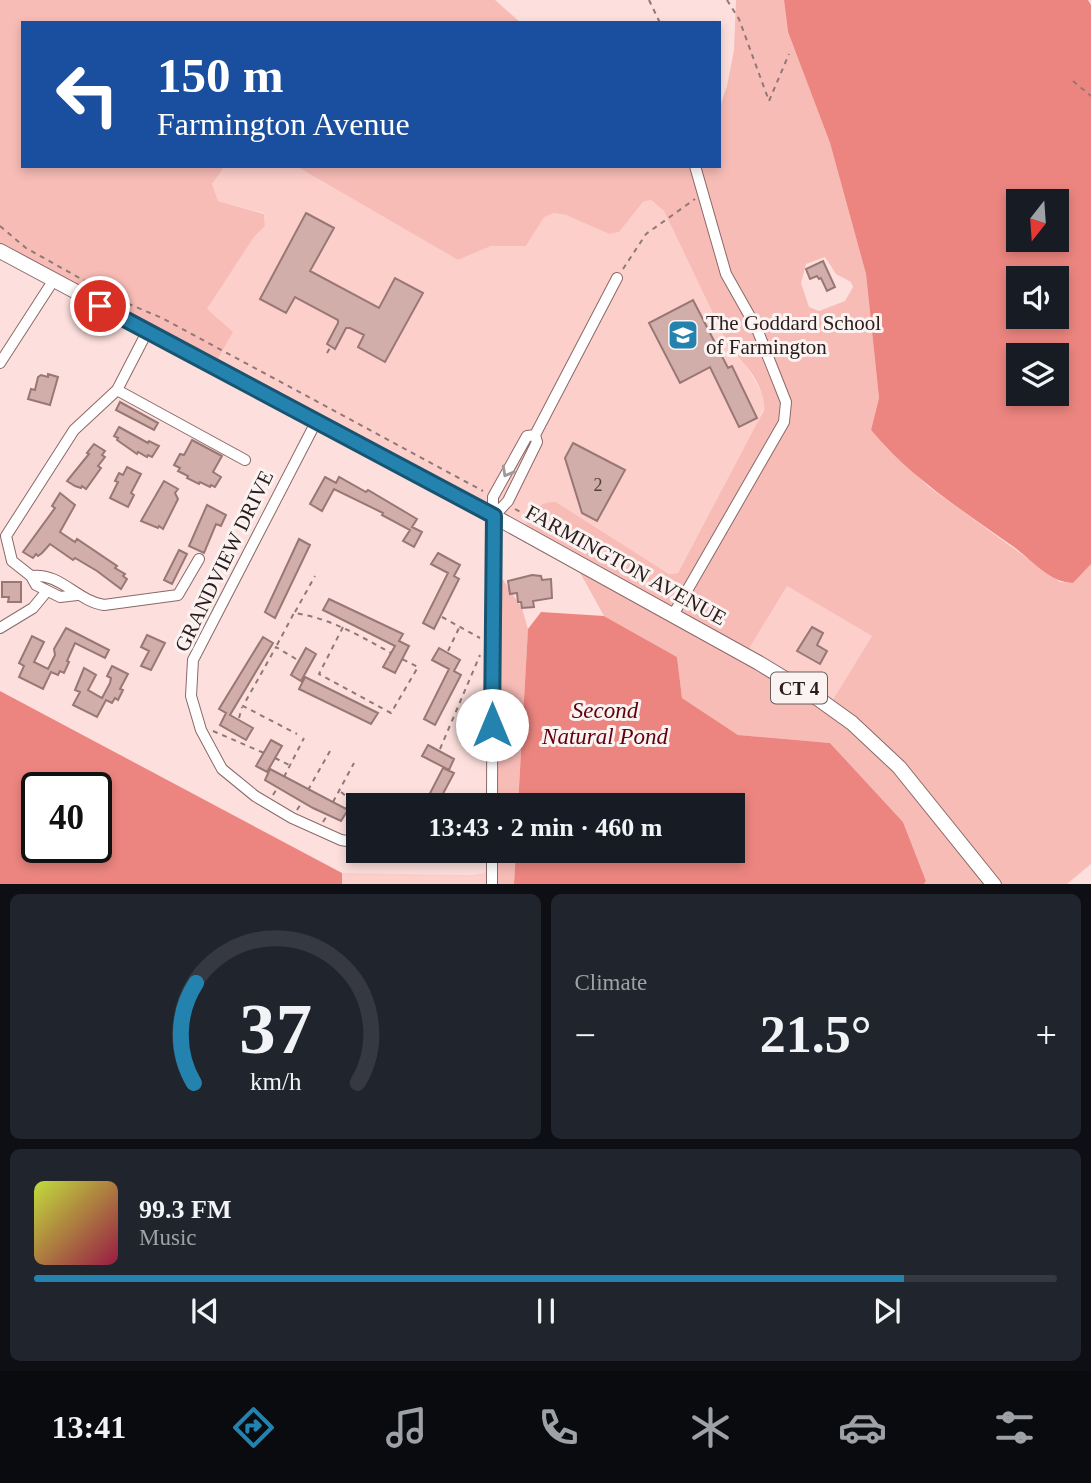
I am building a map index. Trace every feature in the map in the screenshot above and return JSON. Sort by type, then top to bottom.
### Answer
[{"type":"main road","name":"FARMINGTON AVENUE","points":[[0,251],[494,516],[820,699],[852,723],[899,768],[995,884]]},
{"type":"street","points":[[673,615],[784,422],[786,402],[757,329],[726,274],[695,168]]},
{"type":"street","points":[[492,793],[494,516],[508,501],[537,442],[535,435],[617,278]]},
{"type":"street","points":[[0,363],[53,281]]},
{"type":"street","points":[[77,595],[60,597],[36,585],[31,576],[12,561],[6,536],[74,430],[117,390],[147,332]]},
{"type":"street","points":[[117,390],[245,460]]},
{"type":"street","name":"GRANDVIEW DRIVE","points":[[316,422],[193,660],[191,696],[200,726],[222,769],[255,796],[318,830],[346,841]]},
{"type":"street","points":[[31,576],[55,580],[77,595],[95,604],[104,605],[178,595],[199,559]]},
{"type":"street","points":[[0,628],[33,608],[47,591]]},
{"type":"street","points":[[492,863],[492,884]]},
{"type":"path","points":[[649,0],[659,21]]},
{"type":"path","points":[[727,0],[740,19],[769,101],[789,54]]},
{"type":"path","points":[[1073,81],[1091,96]]},
{"type":"path","points":[[617,278],[646,234],[701,194]]},
{"type":"path","points":[[0,226],[26,248],[117,299],[162,318],[486,493]]},
{"type":"path","points":[[327,353],[331,346]]},
{"type":"path","points":[[513,508],[533,519]]},
{"type":"path","points":[[239,718],[243,706],[315,576]]},
{"type":"path","points":[[294,613],[315,615],[344,627],[391,653]]},
{"type":"path","points":[[442,617],[480,638]]},
{"type":"path","points":[[344,627],[318,674],[391,713],[418,667],[402,659]]},
{"type":"path","points":[[448,651],[460,627]]},
{"type":"path","points":[[276,647],[296,659]]},
{"type":"path","points":[[440,749],[480,655]]},
{"type":"path","points":[[243,706],[297,734]]},
{"type":"path","points":[[200,726],[264,753]]},
{"type":"path","points":[[284,777],[304,738]]},
{"type":"path","points":[[308,790],[330,751]]},
{"type":"path","points":[[275,758],[290,766]]},
{"type":"path","points":[[333,802],[354,763]]},
{"type":"path","points":[[339,791],[346,796]]},
{"type":"shaded area","points":[[0,0],[495,0],[519,21],[21,21],[21,168],[224,168],[212,184],[218,201],[264,214],[265,226],[254,237],[207,309],[233,332],[213,367],[0,251]]},
{"type":"shaded area","points":[[736,0],[784,0],[788,32],[830,143],[866,274],[879,398],[871,430],[929,487],[1060,582],[1073,583],[1091,564],[1091,864],[1067,884],[924,884],[926,881],[903,822],[830,743],[738,735],[682,698],[677,657],[604,616],[573,560],[522,532],[539,507],[556,502],[669,574],[678,573],[764,410],[758,385],[742,361],[730,349],[664,211],[651,200],[643,202],[619,232],[609,234],[566,215],[554,213],[544,217],[526,246],[491,246],[458,260],[299,168],[721,168],[721,103],[734,50]],"holes":[[[825,257],[836,274],[851,282],[853,287],[845,301],[819,311],[809,307],[801,283],[806,264]],[[787,586],[872,636],[829,706],[745,655]]]},
{"type":"shaded area","points":[[224,168],[299,168],[458,260],[491,246],[526,246],[544,216],[554,213],[566,215],[609,234],[618,232],[643,202],[651,200],[664,211],[730,349],[742,359],[764,396],[765,405],[748,444],[678,573],[669,574],[556,502],[522,532],[213,367],[207,309],[254,237],[265,226],[264,213],[218,201],[212,184]]},
{"type":"shaded area","points":[[493,565],[522,608],[528,629],[519,793],[492,793]]},
{"type":"shaded area","points":[[786,585],[872,636],[829,706],[745,655]]},
{"type":"shaded area","points":[[492,863],[515,863],[514,884],[492,884]]},
{"type":"shaded area","points":[[492,872],[492,884],[342,884],[342,873],[471,875]]},
{"type":"water","points":[[784,0],[1088,0],[1091,5],[1091,564],[1073,583],[1049,575],[938,493],[903,463],[871,430],[879,398],[866,274],[830,143],[788,32]]},
{"type":"water","name":"Second Natural Pond","points":[[541,612],[604,616],[677,657],[682,698],[738,735],[830,743],[903,822],[926,881],[924,884],[514,884],[515,863],[745,863],[745,793],[519,793],[528,629]]},
{"type":"water","points":[[0,691],[342,873],[342,884],[0,884]]},
{"type":"building","points":[[306,213],[334,228],[310,271],[379,308],[395,278],[423,293],[385,362],[358,347],[364,335],[350,328],[346,328],[335,349],[327,344],[338,320],[295,297],[286,313],[260,299]]},
{"type":"building","points":[[823,261],[835,287],[827,291],[821,278],[817,276],[810,279],[806,269]]},
{"type":"building","name":"The Goddard School of Farmington","points":[[693,300],[728,368],[732,366],[757,418],[739,427],[710,367],[680,383],[649,323]]},
{"type":"building","points":[[48,374],[58,377],[50,405],[28,399],[31,389],[35,390],[38,377],[48,377]]},
{"type":"building","points":[[120,402],[158,423],[154,430],[116,410]]},
{"type":"building","points":[[119,427],[159,446],[152,457],[138,452],[137,454],[117,440],[114,436]]},
{"type":"building","points":[[192,440],[222,456],[213,472],[221,477],[215,487],[187,478],[188,476],[178,471],[180,468],[174,465],[180,454],[184,455]]},
{"type":"building","points":[[573,443],[625,470],[597,521],[582,513],[565,458]]},
{"type":"building","points":[[94,444],[105,451],[102,455],[105,457],[98,466],[101,468],[86,489],[75,486],[67,481]]},
{"type":"building","points":[[127,467],[141,474],[131,493],[134,495],[128,507],[110,498],[118,482],[115,481],[119,473],[123,475]]},
{"type":"building","points":[[325,477],[336,483],[339,477],[366,492],[368,490],[417,519],[412,527],[422,532],[414,547],[403,541],[410,530],[382,515],[383,513],[334,489],[322,511],[310,504]]},
{"type":"building","points":[[164,481],[178,489],[175,493],[178,499],[163,529],[141,521]]},
{"type":"building","points":[[60,493],[75,505],[60,532],[75,542],[77,539],[117,566],[115,568],[125,574],[123,576],[127,579],[121,589],[97,571],[75,558],[73,560],[50,544],[33,558],[23,552],[55,508],[52,506]]},
{"type":"building","points":[[207,505],[226,515],[221,526],[216,524],[204,553],[189,546]]},
{"type":"building","points":[[299,539],[310,545],[275,618],[265,612]]},
{"type":"building","points":[[179,550],[187,554],[172,584],[164,580]]},
{"type":"building","points":[[438,553],[460,565],[454,576],[459,579],[434,629],[423,623],[448,573],[431,564]]},
{"type":"building","points":[[532,575],[541,576],[542,580],[551,579],[552,598],[533,601],[534,607],[522,608],[517,593],[510,594],[508,581]]},
{"type":"building","points":[[2,582],[21,582],[21,602],[8,602],[9,597],[2,597]]},
{"type":"building","points":[[329,599],[403,634],[399,641],[409,646],[395,673],[383,667],[395,646],[323,610]]},
{"type":"building","points":[[812,627],[823,633],[817,645],[827,651],[820,664],[797,651]]},
{"type":"building","points":[[66,628],[109,650],[105,658],[75,643],[64,673],[60,671],[58,675],[51,672],[43,689],[19,677],[24,666],[19,663],[32,636],[44,642],[34,662],[48,669],[55,655],[54,649]]},
{"type":"building","points":[[147,635],[165,643],[151,670],[141,666],[149,651],[141,647]]},
{"type":"building","points":[[263,637],[273,643],[230,715],[253,728],[246,740],[220,725],[226,713],[219,709]]},
{"type":"building","points":[[306,648],[316,654],[301,681],[291,675]]},
{"type":"building","points":[[439,648],[460,660],[454,671],[461,675],[435,725],[424,719],[449,669],[432,660]]},
{"type":"building","points":[[112,666],[128,674],[118,700],[115,698],[112,703],[106,700],[97,717],[73,705],[80,692],[75,690],[84,668],[96,675],[88,690],[102,698],[110,683],[111,678],[107,676]]},
{"type":"building","points":[[305,677],[378,713],[371,724],[299,689]]},
{"type":"building","points":[[271,740],[282,746],[267,772],[256,766]]},
{"type":"building","points":[[428,745],[454,759],[449,770],[422,756]]},
{"type":"building","points":[[443,768],[454,773],[443,793],[430,793]]},
{"type":"building","points":[[270,769],[346,809],[346,813],[341,821],[265,780]]},
{"type":"place","name":"The Goddard School of Farmington","points":[[683,335]]},
{"type":"route","points":[[100,306],[494,516],[492,725]]}]
